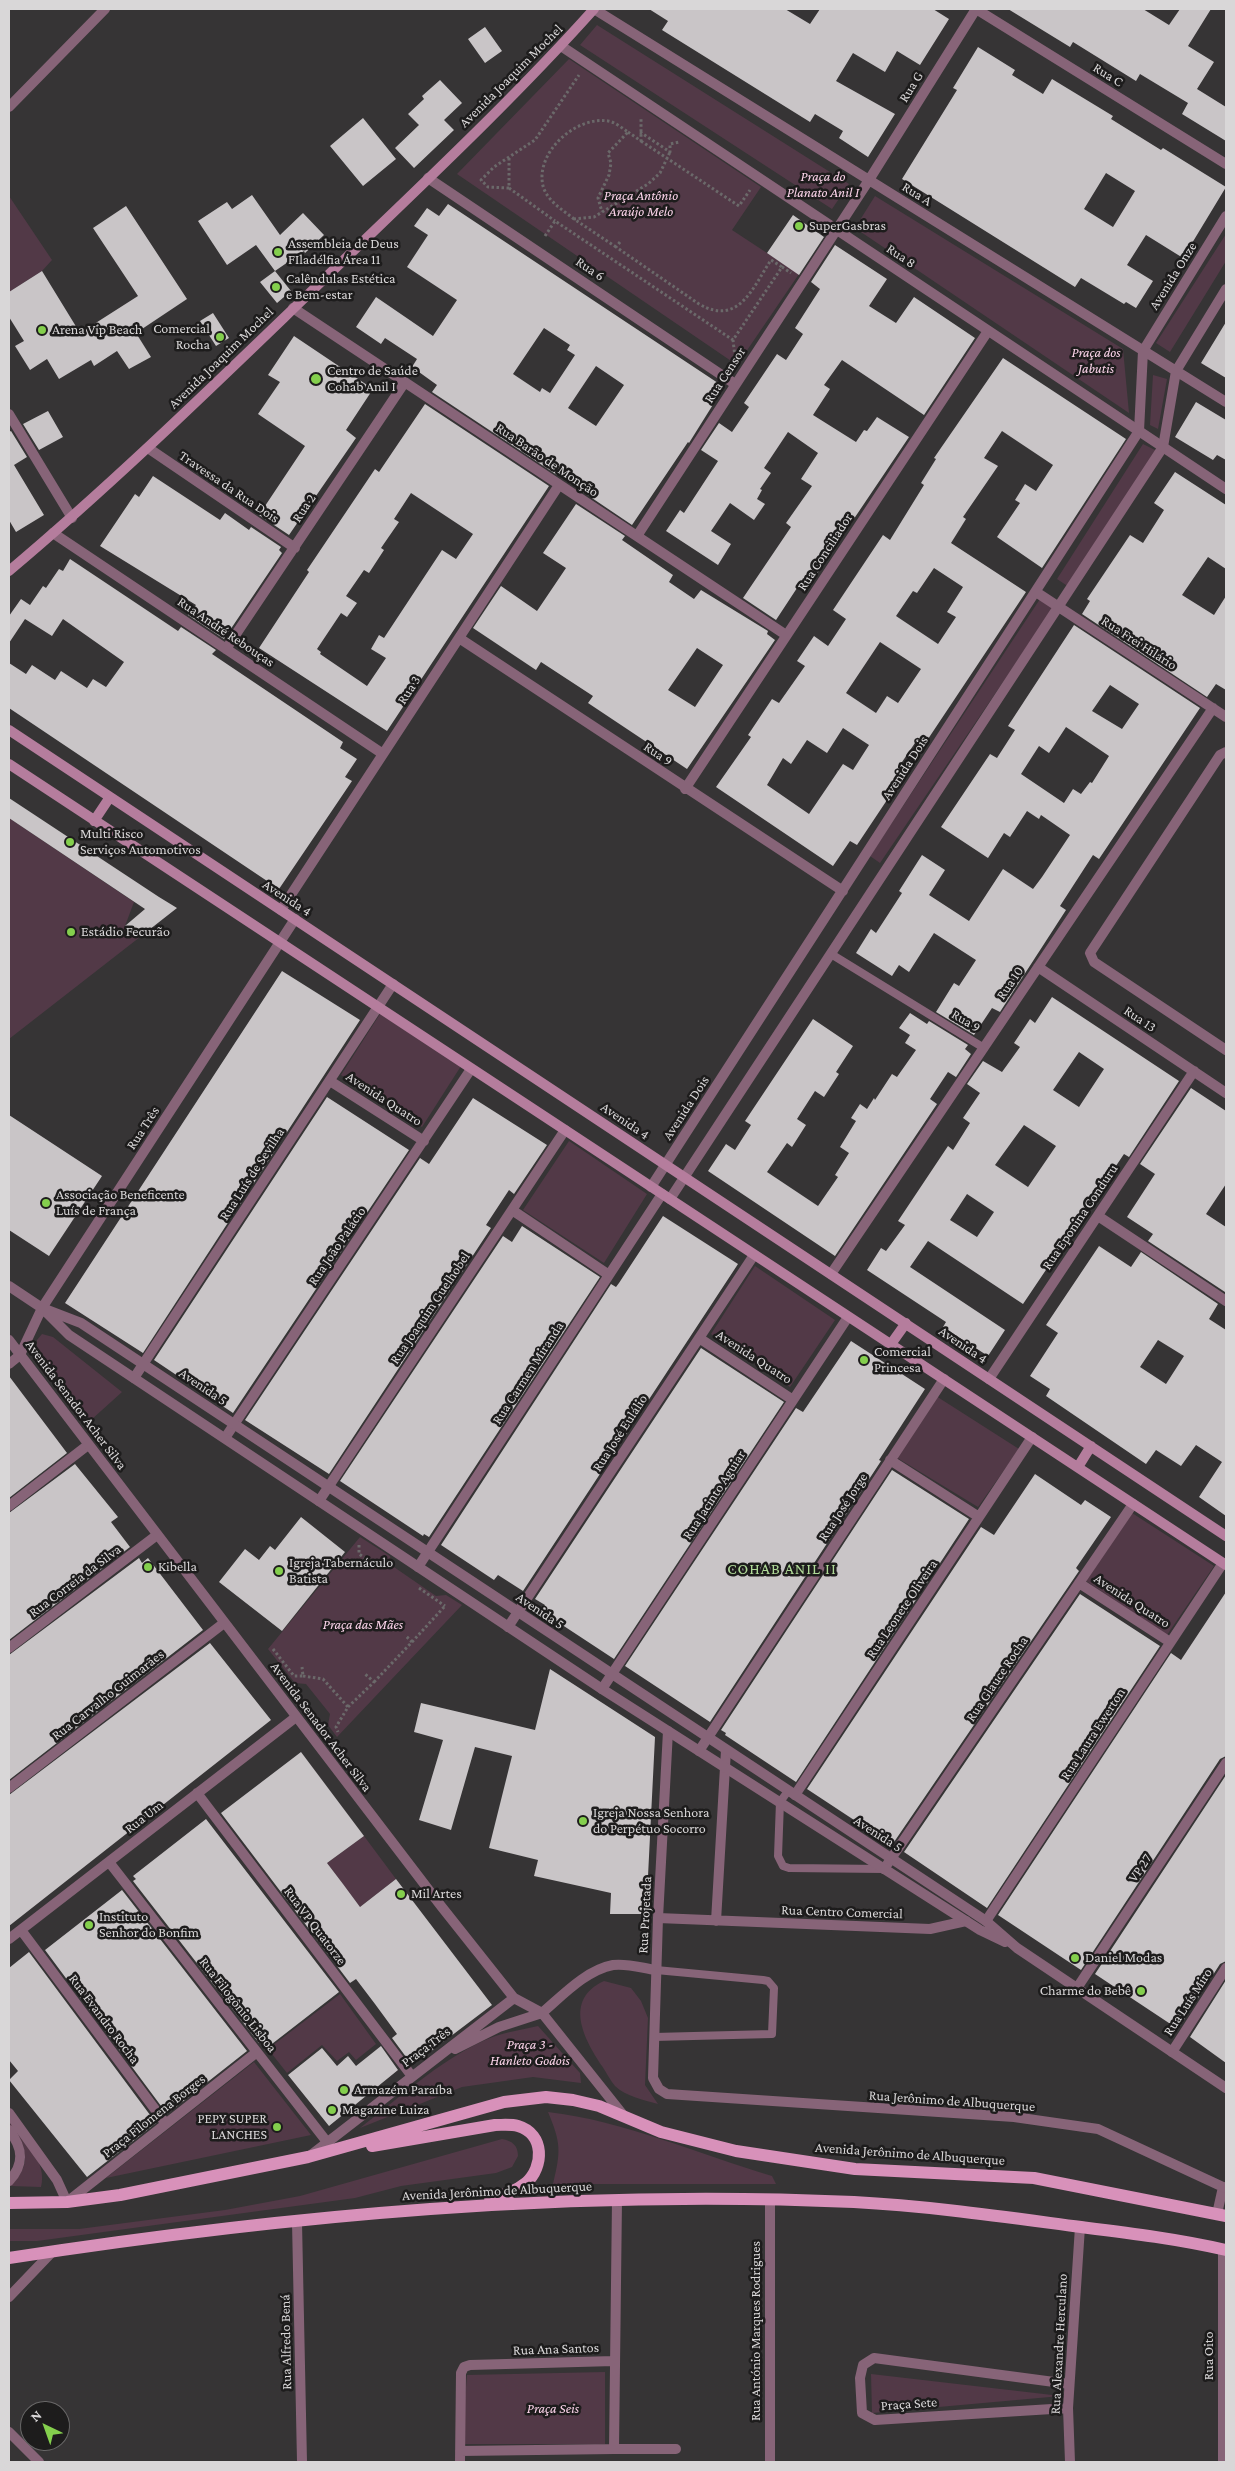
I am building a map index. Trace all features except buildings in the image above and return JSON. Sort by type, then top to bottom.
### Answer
[{"type":"main road","name":"Avenida Joaquim Mochel","points":[[9,571],[72,518],[148,448],[428,178],[561,46],[594,9]]},
{"type":"main road","name":"Avenida 4","points":[[9,730],[1226,1536]]},
{"type":"main road","points":[[9,764],[1225,1564]]},
{"type":"main road","points":[[94,821],[110,797]]},
{"type":"main road","points":[[891,1344],[906,1323]]},
{"type":"main road","points":[[1078,1467],[1091,1446]]},
{"type":"main road","name":"Avenida Jerônimo de Albuquerque","points":[[9,2204],[67,2202],[120,2195],[308,2157],[518,2098],[546,2097],[573,2100],[598,2106],[684,2139],[763,2156],[855,2169],[1034,2178],[1222,2215]]},
{"type":"main road","points":[[308,2157],[495,2125],[518,2126],[534,2137],[539,2148],[540,2159],[537,2168],[527,2182],[513,2191],[502,2195],[452,2206]]},
{"type":"main road","name":"Avenida Jerônimo de Albuquerque","points":[[9,2258],[297,2222],[452,2206],[617,2200],[856,2202],[1015,2217],[1144,2234],[1225,2249]]},
{"type":"street","points":[[9,106],[105,9]]},
{"type":"street","name":"Rua A","points":[[594,9],[1226,402]]},
{"type":"street","name":"Rua G","points":[[836,230],[976,9]]},
{"type":"street","name":"Rua C","points":[[976,9],[1226,164]]},
{"type":"street","name":"Rua 8","points":[[561,46],[1226,489]]},
{"type":"street","name":"Rua 6","points":[[428,178],[735,384]]},
{"type":"street","name":"Avenida Onze","points":[[1143,351],[1226,216]]},
{"type":"street","name":"Rua Censor","points":[[636,536],[836,230]]},
{"type":"street","points":[[666,1197],[685,1177],[1163,447],[1176,371],[1226,289]]},
{"type":"street","name":"Rua Barão de Monção","points":[[293,308],[786,635]]},
{"type":"street","name":"Rua Conciliador","points":[[685,789],[988,331]]},
{"type":"street","name":"Avenida Dois","points":[[651,1187],[1139,432],[1143,351]]},
{"type":"street","name":"Rua 2","points":[[226,650],[405,382]]},
{"type":"street","points":[[9,414],[72,518]]},
{"type":"street","name":"Travessa da Rua Dois","points":[[148,448],[295,548]]},
{"type":"street","name":"Rua 3","points":[[281,910],[560,485]]},
{"type":"street","name":"Rua André Rebouças","points":[[53,534],[383,754]]},
{"type":"street","name":"Rua Frei Hilário","points":[[1036,592],[1226,717]]},
{"type":"street","name":"Rua 9","points":[[459,638],[685,789],[843,891]]},
{"type":"street","name":"Rua 10","points":[[831,1274],[1213,708]]},
{"type":"street","points":[[1226,752],[1220,755],[1090,953],[1094,962],[1226,1050]]},
{"type":"street","name":"Rua Três","points":[[20,1355],[42,1308],[295,919]]},
{"type":"street","name":"Rua 13","points":[[1038,967],[1226,1093]]},
{"type":"street","name":"Rua Luís de Sevilha","points":[[134,1378],[393,984]]},
{"type":"street","name":"Rua João Palácio","points":[[225,1438],[472,1069]]},
{"type":"street","name":"Rua Eponina Conduru","points":[[989,1379],[1194,1071]]},
{"type":"street","name":"Avenida Quatro","points":[[330,1080],[424,1141]]},
{"type":"street","name":"Rua Joaquim Guelhobel","points":[[319,1501],[565,1130]]},
{"type":"street","name":"Rua Carmen Miranda","points":[[418,1567],[609,1275],[666,1197]]},
{"type":"street","points":[[512,1210],[609,1275]]},
{"type":"street","points":[[1098,1216],[1226,1301]]},
{"type":"street","name":"Rua José Eulálio","points":[[508,1627],[754,1254]]},
{"type":"street","name":"Avenida 5","points":[[9,1286],[42,1308],[69,1335],[602,1689],[966,1921],[1017,1948],[1226,2088]]},
{"type":"street","name":"Avenida 5","points":[[42,1308],[81,1323],[986,1921],[1017,1948]]},
{"type":"street","name":"Rua Jacinto Aguiar","points":[[602,1689],[848,1317]]},
{"type":"street","name":"Avenida Quatro","points":[[699,1338],[793,1400]]},
{"type":"street","name":"Avenida Senador Acher Silva","points":[[9,1340],[441,1906],[514,1998],[542,2013],[625,2117]]},
{"type":"street","points":[[9,1364],[20,1355]]},
{"type":"street","name":"Rua José Jorge","points":[[699,1751],[944,1379]]},
{"type":"street","name":"Rua Leonete Oliveira","points":[[791,1793],[1032,1437]]},
{"type":"street","points":[[9,1506],[88,1444]]},
{"type":"street","points":[[890,1460],[979,1517]]},
{"type":"street","name":"Rua Glauce Rocha","points":[[884,1869],[1133,1504]]},
{"type":"street","name":"Rua Correia da Silva","points":[[9,1648],[157,1535]]},
{"type":"street","name":"Rua Laura Ewerton","points":[[986,1921],[1170,1642],[1225,1564]]},
{"type":"street","name":"Avenida Quatro","points":[[1079,1583],[1170,1642]]},
{"type":"street","name":"Rua Carvalho Guimarães","points":[[9,1788],[224,1622]]},
{"type":"street","name":"Rua Um","points":[[9,1939],[296,1717]]},
{"type":"street","name":"Rua Projetada","points":[[667,2094],[659,2089],[653,2078],[658,1918],[668,1731]]},
{"type":"street","points":[[716,1921],[726,1750]]},
{"type":"street","name":"VP 27","points":[[1077,1988],[1226,1763]]},
{"type":"street","name":"Rua VP Quatorze","points":[[197,1793],[411,2075]]},
{"type":"street","name":"Rua Filogônio Lisboa","points":[[109,1862],[327,2142]]},
{"type":"street","name":"Rua Centro Comercial","points":[[658,1918],[930,1929],[966,1921]]},
{"type":"street","name":"Rua Evandro Rocha","points":[[21,1930],[166,2124]]},
{"type":"street","points":[[411,2075],[483,2034],[542,2013],[598,1970],[612,1966],[628,1965],[656,1970]]},
{"type":"street","name":"Rua Luís Miro","points":[[1172,2052],[1226,1968]]},
{"type":"street","name":"Praça Três","points":[[308,2157],[411,2075],[514,1998]]},
{"type":"street","name":"Praça Filomena Borges","points":[[67,2202],[257,2052]]},
{"type":"street","name":"Rua Jerônimo de Albuquerque","points":[[667,2094],[1014,2117],[1098,2129],[1224,2187]]},
{"type":"street","points":[[9,2113],[57,2180],[67,2202]]},
{"type":"street","points":[[9,2130],[21,2153],[21,2162],[9,2181]]},
{"type":"street","points":[[1222,2215],[1224,2187]]},
{"type":"street","name":"Rua Ana Santos","points":[[460,2462],[461,2373],[464,2368],[470,2365],[614,2361],[617,2200]]},
{"type":"street","name":"Rua António Marques Rodrigues","points":[[770,2200],[770,2462]]},
{"type":"street","name":"Rua Alfredo Bená","points":[[297,2222],[302,2462]]},
{"type":"street","name":"Rua Alexandre Herculano","points":[[1070,2462],[1069,2384],[1080,2227]]},
{"type":"street","name":"Rua Oito","points":[[1223,2462],[1225,2249]]},
{"type":"street","points":[[9,2297],[53,2251]]},
{"type":"street","name":"Praça Sete","points":[[1068,2408],[874,2420],[862,2413],[860,2378],[863,2365],[874,2358],[1069,2384]]},
{"type":"street","points":[[614,2361],[614,2449]]},
{"type":"street","points":[[9,2432],[39,2462]]},
{"type":"street","points":[[460,2451],[676,2449]]},
{"type":"lane","name":"Rua 9","points":[[831,954],[984,1048]]},
{"type":"lane","points":[[791,1793],[780,1802],[778,1856],[783,1866],[789,1868],[884,1869]]},
{"type":"lane","points":[[654,2037],[772,2034],[774,1988],[768,1981],[763,1980],[656,1970]]},
{"type":"path","points":[[587,80],[579,75],[535,140],[494,167],[481,180],[488,187],[509,188],[733,340]]},
{"type":"path","points":[[641,116],[641,141]]},
{"type":"path","points":[[753,185],[739,206],[609,120],[583,125],[561,138],[545,158],[542,176],[543,187],[553,202],[574,219],[699,304],[718,312],[732,310],[743,303],[771,260],[794,275]]},
{"type":"path","points":[[602,212],[598,198],[601,189],[608,180],[611,168],[608,153],[628,132]]},
{"type":"path","points":[[640,132],[670,152]]},
{"type":"path","points":[[574,219],[594,217],[648,184],[660,173],[670,152],[670,144],[687,141]]},
{"type":"path","points":[[509,158],[509,188]]},
{"type":"path","points":[[545,236],[555,221]]},
{"type":"path","points":[[616,247],[620,242]]},
{"type":"path","points":[[737,365],[733,340],[782,267]]},
{"type":"path","points":[[359,1542],[359,1554],[366,1559],[384,1564]]},
{"type":"path","points":[[415,1585],[445,1606],[450,1607]]},
{"type":"path","points":[[338,1732],[336,1727],[348,1706],[374,1682],[445,1606]]},
{"type":"path","points":[[405,1635],[412,1642]]},
{"type":"path","points":[[272,1650],[294,1676],[323,1679],[348,1706]]},
{"type":"path","points":[[302,1667],[304,1676]]},
{"type":"path","points":[[364,1673],[374,1682]]},
{"type":"green space","name":"Praça do Planato Anil I","points":[[597,25],[849,184],[832,209],[580,45]]},
{"type":"green space","name":"Praça Antônio Araújo Melo","points":[[569,59],[761,187],[732,230],[799,274],[737,365],[457,174]]},
{"type":"green space","points":[[9,196],[52,260],[42,271],[9,292]]},
{"type":"green space","name":"Praça dos Jabutis","points":[[875,196],[1123,349],[1129,413],[855,228]]},
{"type":"green space","points":[[1226,234],[1226,261],[1170,352],[1156,343]]},
{"type":"green space","points":[[1153,375],[1167,379],[1158,429],[1150,425]]},
{"type":"green space","points":[[1143,444],[1157,451],[1069,587],[1057,579]]},
{"type":"green space","points":[[1042,596],[1056,604],[880,863],[870,856]]},
{"type":"green space","name":"Estádio Fecurão","points":[[9,818],[134,902],[125,926],[140,937],[9,1039]]},
{"type":"green space","points":[[380,1014],[461,1066],[422,1127],[341,1075]]},
{"type":"green space","points":[[569,1141],[647,1194],[604,1263],[523,1210]]},
{"type":"green space","points":[[755,1266],[835,1320],[790,1387],[711,1334]]},
{"type":"green space","points":[[42,1334],[53,1337],[122,1392],[91,1420],[37,1350],[37,1340]]},
{"type":"green space","points":[[936,1396],[1019,1449],[978,1507],[894,1456]]},
{"type":"green space","points":[[1132,1513],[1214,1566],[1167,1635],[1086,1581]]},
{"type":"green space","name":"Praça das Mães","points":[[360,1537],[390,1556],[391,1565],[436,1596],[446,1595],[462,1605],[337,1737],[328,1725],[330,1714],[306,1684],[295,1683],[268,1649]]},
{"type":"green space","points":[[364,1836],[396,1879],[360,1907],[327,1863]]},
{"type":"green space","points":[[604,1981],[631,1988],[641,2001],[648,2018],[645,2085],[658,2104],[629,2095],[615,2086],[589,2044],[581,2020],[581,2009],[584,1998],[591,1989]]},
{"type":"green space","points":[[340,1994],[376,2044],[356,2060],[349,2052],[337,2061],[322,2045],[287,2073],[268,2049]]},
{"type":"green space","name":"Praça 3 - Hanleto Godois","points":[[538,2026],[580,2073],[581,2083],[533,2077],[462,2087],[360,2128],[450,2059],[496,2036]]},
{"type":"green space","points":[[254,2062],[311,2135],[106,2178]]},
{"type":"green space","points":[[548,2112],[577,2116],[633,2130],[772,2176],[776,2184],[553,2184],[558,2147]]},
{"type":"green space","points":[[9,2119],[38,2160],[42,2178],[41,2187],[11,2186],[24,2167],[25,2154],[20,2141],[11,2127]]},
{"type":"green space","points":[[502,2139],[514,2144],[518,2156],[512,2167],[496,2173],[401,2186],[355,2198],[37,2241],[9,2241],[9,2229],[79,2229],[225,2210],[300,2196]]},
{"type":"green space","name":"Praça Seis","points":[[605,2372],[605,2444],[461,2444],[467,2375]]},
{"type":"green space","points":[[871,2374],[1061,2396],[872,2413]]},
{"type":"place","name":"SuperGasbras","points":[[799,226]]},
{"type":"place","name":"Assembleia de Deus FIladélfia Área 11","points":[[278,252]]},
{"type":"place","name":"Calêndulas Estética e Bem-estar","points":[[276,287]]},
{"type":"place","name":"Arena Vip Beach","points":[[42,330]]},
{"type":"place","name":"Comercial Rocha","points":[[220,337]]},
{"type":"place","name":"Centro de Saúde Cohab Anil I","points":[[316,379]]},
{"type":"place","name":"Multi Risco Serviços Automotivos","points":[[70,842]]},
{"type":"place","name":"Estádio Fecurão","points":[[71,932]]},
{"type":"place","name":"Associação Beneficente Luís de França","points":[[46,1203]]},
{"type":"place","name":"Comercial Princesa","points":[[864,1360]]},
{"type":"place","name":"Kibella","points":[[148,1567]]},
{"type":"place","name":"Igreja Tabernáculo Batista","points":[[279,1571]]},
{"type":"place","name":"Igreja Nossa Senhora do Perpétuo Socorro","points":[[583,1821]]},
{"type":"place","name":"Mil Artes","points":[[401,1894]]},
{"type":"place","name":"Instituto Senhor do Bonfim","points":[[89,1925]]},
{"type":"place","name":"Daniel Modas","points":[[1075,1958]]},
{"type":"place","name":"Charme do Bebê","points":[[1141,1991]]},
{"type":"place","name":"Armazém Paraíba","points":[[344,2090]]},
{"type":"place","name":"Magazine Luiza","points":[[332,2110]]},
{"type":"place","name":"PEPY SUPER LANCHES","points":[[277,2127]]},
{"type":"district","name":"COHAB ANIL II","points":[[782,1569]]}]
